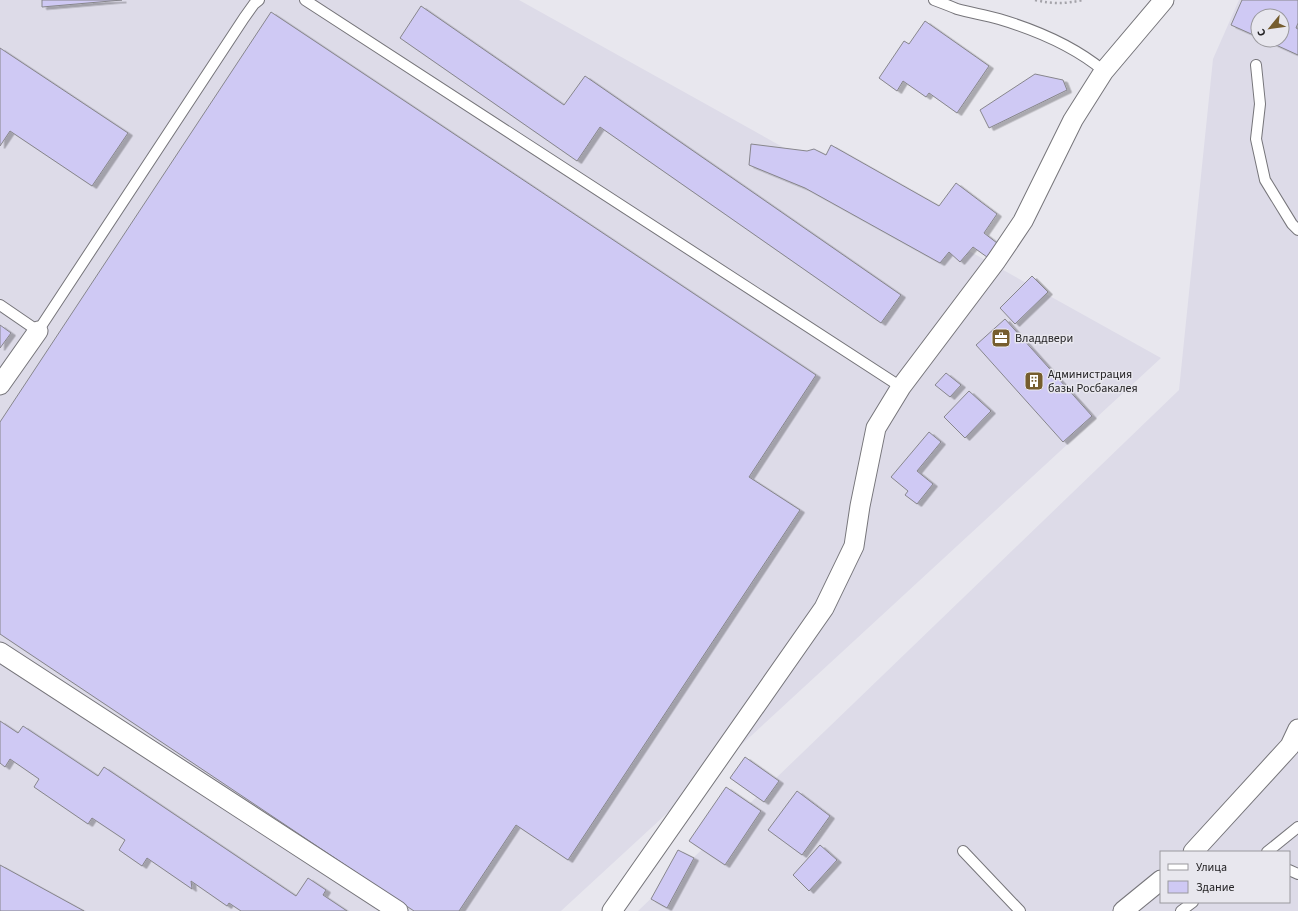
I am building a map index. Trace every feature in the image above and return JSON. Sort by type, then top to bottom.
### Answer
[{"type":"street","points":[[612,911],[824,608],[854,546],[860,506],[876,428],[901,387],[1024,221],[1073,120],[1104,70],[1164,0]]},
{"type":"street","points":[[0,386],[38,331]]},
{"type":"street","points":[[0,652],[398,911]]},
{"type":"street","points":[[1194,851],[1290,746],[1298,729]]},
{"type":"street","points":[[1123,911],[1160,881]]},
{"type":"lane","points":[[0,305],[38,331],[244,18],[254,4],[260,0]]},
{"type":"lane","points":[[305,0],[901,387]]},
{"type":"lane","points":[[934,0],[958,9],[999,19],[1032,30],[1089,58],[1104,70]]},
{"type":"lane","points":[[1256,65],[1260,104],[1256,139],[1265,180],[1292,224],[1298,230]]},
{"type":"lane","points":[[1268,851],[1298,827]]},
{"type":"lane","points":[[964,851],[1020,911]]},
{"type":"lane","points":[[1181,911],[1192,903]]},
{"type":"path","points":[[1035,0],[1048,3],[1066,4],[1083,0]]},
{"type":"shaded area","points":[[0,0],[519,0],[1161,358],[561,911],[0,911]]},
{"type":"shaded area","points":[[1239,0],[1298,0],[1298,911],[638,911],[1179,390],[1213,59]]},
{"type":"building","points":[[42,0],[122,0],[42,7]]},
{"type":"building","points":[[1242,0],[1298,0],[1298,23],[1296,28],[1298,29],[1298,55],[1283,48],[1290,48],[1290,8],[1250,8],[1250,33],[1231,25]]},
{"type":"building","points":[[421,6],[564,105],[585,76],[901,295],[881,323],[600,127],[577,161],[400,38]]},
{"type":"building","points":[[271,12],[816,375],[749,477],[800,510],[568,860],[516,825],[459,911],[414,911],[0,634],[0,422]]},
{"type":"building","points":[[925,21],[989,66],[957,113],[929,93],[926,97],[903,81],[897,91],[879,78],[904,41],[909,44]]},
{"type":"building","points":[[0,48],[128,133],[92,186],[10,131],[0,146]]},
{"type":"building","points":[[1035,74],[1063,80],[1067,90],[989,128],[980,110]]},
{"type":"building","points":[[751,144],[807,151],[814,149],[826,155],[831,145],[939,206],[956,183],[997,214],[984,233],[997,243],[987,257],[973,247],[960,262],[949,252],[940,263],[805,188],[749,165]]},
{"type":"building","points":[[1032,276],[1048,292],[1015,324],[1000,308]]},
{"type":"building","name":"Администрация базы Росбакалея","points":[[1005,319],[1092,416],[1063,442],[976,345]]},
{"type":"building","points":[[0,325],[11,333],[0,348]]},
{"type":"building","points":[[946,373],[961,385],[950,397],[935,385]]},
{"type":"building","points":[[969,391],[991,411],[965,438],[944,417]]},
{"type":"building","points":[[929,432],[941,442],[917,471],[933,484],[917,504],[905,495],[908,491],[891,477]]},
{"type":"building","points":[[0,721],[18,733],[23,726],[98,776],[104,767],[296,896],[308,878],[326,890],[323,895],[347,911],[241,911],[229,903],[227,906],[191,881],[192,889],[147,858],[142,866],[119,850],[125,840],[92,818],[88,824],[34,787],[39,779],[10,759],[5,767],[0,763]]},
{"type":"building","points":[[745,757],[779,781],[764,802],[730,778]]},
{"type":"building","points":[[726,787],[761,811],[725,865],[689,841]]},
{"type":"building","points":[[797,791],[830,816],[802,855],[768,830]]},
{"type":"building","points":[[820,845],[837,860],[809,891],[793,875]]},
{"type":"building","points":[[678,850],[694,858],[667,908],[651,899]]},
{"type":"building","points":[[0,865],[84,911],[0,911]]},
{"type":"place","name":"Владдвери","points":[[1001,338]]},
{"type":"place","name":"Администрация базы Росбакалея","points":[[1034,381]]}]
